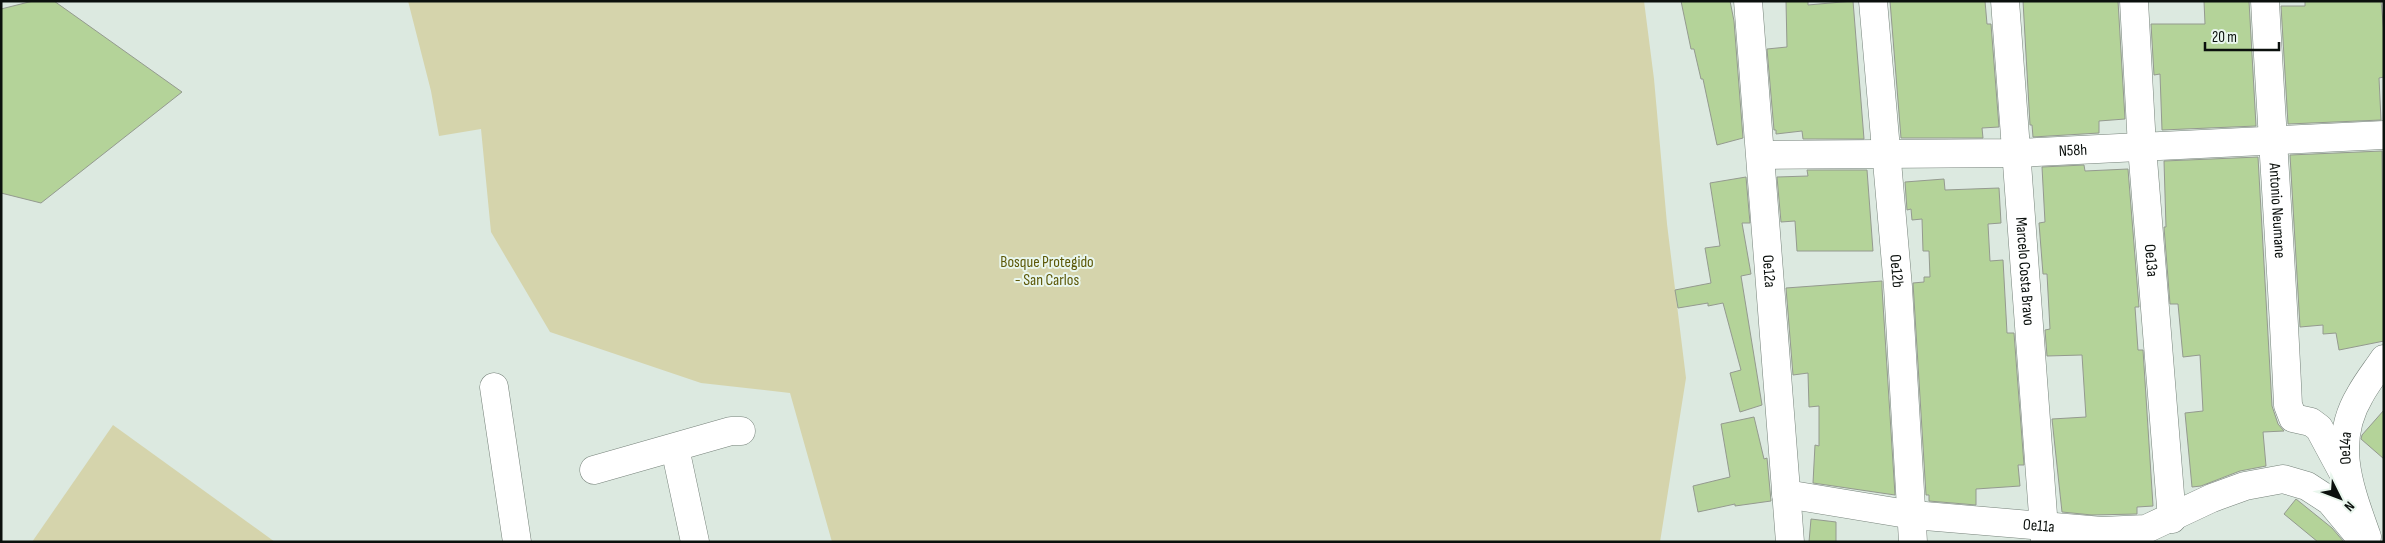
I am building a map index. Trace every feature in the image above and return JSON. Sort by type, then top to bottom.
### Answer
[{"type":"street","name":"Oe12a","points":[[1748,1],[1762,155],[1790,542]]},
{"type":"street","name":"Oe12b","points":[[1873,1],[1898,287],[1913,515],[1913,542]]},
{"type":"street","name":"Marcelo Costa Bravo","points":[[2005,1],[2045,534]]},
{"type":"street","name":"Oe13a","points":[[2134,1],[2142,147],[2172,519]]},
{"type":"street","name":"Antonio Neumane","points":[[2264,1],[2280,239],[2288,405],[2293,418],[2311,422],[2319,428],[2348,480]]},
{"type":"street","name":"N58h","points":[[1762,155],[2017,154],[2384,136]]},
{"type":"street","name":"Oe14a","points":[[2369,542],[2348,480],[2344,454],[2346,430],[2358,396],[2384,359]]},
{"type":"street","points":[[494,387],[518,542]]},
{"type":"street","points":[[594,470],[731,432],[741,431]]},
{"type":"street","points":[[676,448],[695,542]]},
{"type":"street","name":"Oe11a","points":[[1786,494],[2045,534],[2146,529],[2172,519],[2212,498],[2246,486],[2283,478],[2307,486],[2330,501],[2364,542]]},
{"type":"green space","name":"Bosque Protegido - San Carlos","points":[[408,1],[1644,1],[1654,79],[1667,224],[1686,378],[1660,542],[832,542],[790,393],[701,383],[550,332],[491,232],[481,129],[439,136],[431,91]]},
{"type":"green space","points":[[113,425],[275,542],[32,542]]},
{"type":"building","points":[[33,1],[54,1],[182,92],[41,203],[1,193],[1,9]]},
{"type":"building","points":[[1681,1],[1730,1],[1734,21],[1743,138],[1717,145],[1703,79],[1701,79],[1694,49],[1691,49]]},
{"type":"building","points":[[1786,1],[1808,1],[1808,5],[1853,1],[1864,139],[1803,139],[1802,131],[1776,134],[1776,130],[1774,130],[1767,49],[1787,47]]},
{"type":"building","points":[[1890,1],[1985,1],[1987,24],[1991,24],[1999,127],[1982,128],[1983,138],[1901,138]]},
{"type":"building","points":[[2023,1],[2118,1],[2125,119],[2099,121],[2099,133],[2033,137],[2032,125],[2030,125]]},
{"type":"building","points":[[2204,1],[2249,1],[2256,126],[2162,130],[2160,74],[2154,75],[2151,24],[2205,24]]},
{"type":"building","points":[[2305,1],[2381,1],[2384,33],[2384,77],[2379,78],[2381,120],[2288,124],[2281,6],[2305,6]]},
{"type":"building","points":[[2382,151],[2384,341],[2339,350],[2336,333],[2323,334],[2323,325],[2300,327],[2290,155]]},
{"type":"building","points":[[2258,157],[2272,406],[2278,424],[2284,431],[2263,432],[2266,466],[2240,471],[2201,486],[2192,487],[2185,413],[2203,411],[2200,355],[2183,357],[2178,304],[2170,304],[2164,227],[2166,227],[2164,161]]},
{"type":"building","points":[[2084,165],[2085,171],[2128,169],[2139,307],[2135,307],[2138,350],[2143,350],[2153,506],[2137,507],[2137,514],[2092,515],[2062,512],[2052,419],[2086,417],[2082,355],[2047,356],[2045,330],[2050,329],[2047,274],[2043,274],[2039,223],[2045,222],[2042,167]]},
{"type":"building","points":[[1807,170],[1867,170],[1873,251],[1797,251],[1795,221],[1781,222],[1777,177],[1808,176]]},
{"type":"building","points":[[1746,177],[1750,223],[1742,223],[1751,274],[1741,276],[1762,405],[1740,412],[1730,373],[1741,370],[1723,303],[1708,306],[1708,303],[1678,308],[1675,290],[1711,283],[1705,248],[1720,246],[1710,183]]},
{"type":"building","points":[[1944,179],[1945,190],[1999,188],[2001,223],[1988,224],[1990,261],[2003,260],[2007,333],[2014,333],[2024,465],[2018,465],[2020,486],[1976,489],[1976,505],[1929,501],[1929,495],[1926,495],[1913,283],[1924,282],[1924,277],[1930,277],[1929,251],[1923,251],[1922,219],[1912,220],[1911,209],[1907,210],[1905,182]]},
{"type":"building","points":[[1882,281],[1895,495],[1813,483],[1815,445],[1819,446],[1819,406],[1809,407],[1808,373],[1793,375],[1786,288]]},
{"type":"building","points":[[2384,410],[2384,459],[2361,439],[2362,435]]},
{"type":"building","points":[[1754,417],[1764,459],[1767,458],[1771,501],[1735,506],[1735,504],[1698,512],[1693,486],[1730,477],[1721,424]]},
{"type":"building","points":[[2296,499],[2332,528],[2344,542],[2318,542],[2284,514]]},
{"type":"building","points":[[1811,519],[1836,522],[1836,542],[1809,542]]}]
